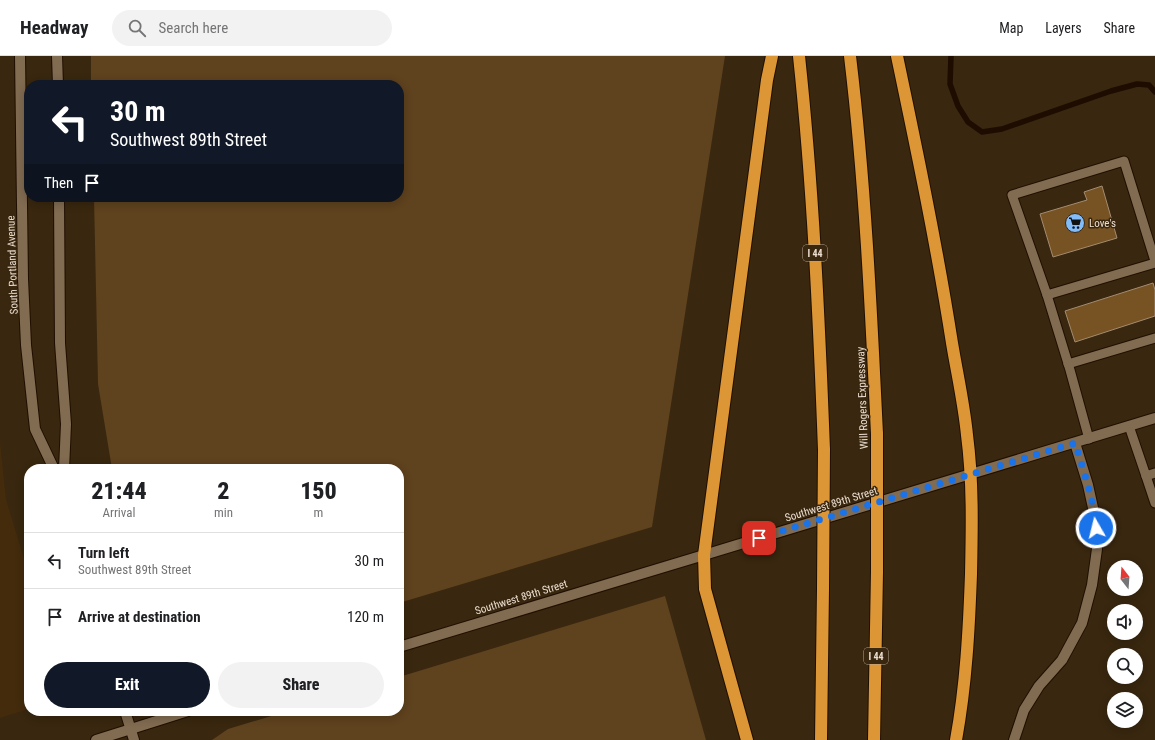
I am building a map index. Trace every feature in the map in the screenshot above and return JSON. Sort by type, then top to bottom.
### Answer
[{"type":"highway","points":[[747,740],[705,589],[704,555],[767,80],[772,56]]},
{"type":"highway","name":"I 44","points":[[799,56],[804,102],[818,292],[824,450],[821,740]]},
{"type":"highway","name":"Will Rogers Expressway","points":[[850,56],[855,98],[870,289],[877,434],[878,572],[874,740]]},
{"type":"highway","points":[[897,56],[918,156],[968,435],[972,513],[968,656],[963,704],[956,740]]},
{"type":"main road","name":"South Portland Avenue","points":[[20,56],[23,279],[26,345],[36,429],[52,464]]},
{"type":"main road","points":[[57,56],[58,80]]},
{"type":"main road","points":[[59,202],[60,343],[66,424],[64,464]]},
{"type":"main road","name":"Southwest 89th Street","points":[[404,645],[1155,418]]},
{"type":"main road","points":[[1014,740],[1024,710],[1039,686],[1062,660],[1082,623],[1092,585],[1097,549],[1095,517],[1088,485],[1075,443]]},
{"type":"main road","points":[[127,716],[134,740]]},
{"type":"main road","points":[[96,740],[172,716]]},
{"type":"lane","points":[[1047,296],[1155,262],[1124,161],[1012,195],[1047,296],[1068,364],[1088,439]]},
{"type":"lane","points":[[1068,364],[1155,338]]},
{"type":"lane","points":[[1129,426],[1151,474],[1155,503]]},
{"type":"shaded area","points":[[91,56],[725,56],[652,527],[404,601],[404,464],[111,464],[98,384],[94,202],[404,202],[404,80],[91,80]]},
{"type":"shaded area","points":[[0,441],[6,499],[24,558],[24,711],[0,718]]},
{"type":"shaded area","points":[[665,596],[706,740],[212,740],[228,729],[271,716],[404,716],[404,675]]},
{"type":"building","points":[[1102,186],[1117,238],[1053,257],[1040,214],[1087,200],[1084,192]]},
{"type":"building","points":[[1153,283],[1155,290],[1155,316],[1075,342],[1065,311]]},
{"type":"waterway","points":[[951,56],[950,84],[958,106],[968,122],[982,132],[1002,129],[1111,91],[1137,84],[1149,85],[1155,92]]},
{"type":"place","name":"Love's","points":[[1075,223]]},
{"type":"route","points":[[759,538],[1075,443],[1088,485],[1096,528]]}]
